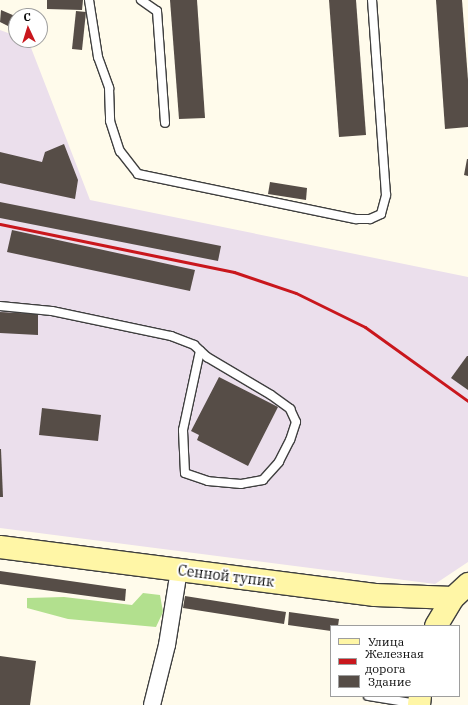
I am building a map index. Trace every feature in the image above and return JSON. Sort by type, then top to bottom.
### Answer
[{"type":"main road","name":"Сенной тупик","points":[[0,547],[375,595],[461,591]]},
{"type":"main road","points":[[437,625],[461,591]]},
{"type":"street","points":[[152,705],[167,645],[179,570]]},
{"type":"lane","points":[[89,0],[98,57],[109,88],[110,121],[120,152],[138,174],[356,219],[370,219],[381,214],[386,196],[372,0]]},
{"type":"lane","points":[[141,0],[157,11],[165,123]]},
{"type":"lane","points":[[0,306],[52,311],[138,327],[171,336],[194,345],[200,351],[290,410],[296,422],[290,440],[279,462],[263,480],[241,484],[208,481],[185,473],[183,430],[200,351]]},
{"type":"lane","points":[[376,697],[419,702]]},
{"type":"shaded area","points":[[0,30],[8,33],[8,48],[31,48],[90,200],[468,277],[468,562],[435,584],[0,528]]},
{"type":"green space","points":[[143,593],[160,595],[163,612],[156,627],[68,619],[27,608],[27,598],[64,597],[132,605]]},
{"type":"building","points":[[47,0],[83,0],[82,10],[47,8]]},
{"type":"building","points":[[170,0],[197,0],[205,118],[179,119]]},
{"type":"building","points":[[329,0],[356,0],[366,135],[339,137]]},
{"type":"building","points":[[436,0],[462,0],[468,80],[468,127],[445,129]]},
{"type":"building","points":[[1,10],[8,13],[8,26],[0,22]]},
{"type":"building","points":[[76,11],[86,12],[82,50],[72,49]]},
{"type":"building","points":[[64,144],[78,180],[75,199],[0,183],[0,152],[42,162],[45,152]]},
{"type":"building","points":[[468,159],[468,176],[464,175]]},
{"type":"building","points":[[270,182],[307,188],[306,200],[268,194]]},
{"type":"building","points":[[0,202],[221,246],[218,261],[0,218]]},
{"type":"building","points":[[12,230],[195,270],[190,291],[7,252]]},
{"type":"building","points":[[0,312],[38,314],[38,335],[0,333]]},
{"type":"building","points":[[468,356],[468,390],[451,378]]},
{"type":"building","points":[[219,377],[278,407],[248,466],[197,440],[199,435],[191,431]]},
{"type":"building","points":[[42,408],[101,415],[98,441],[39,435]]},
{"type":"building","points":[[1,449],[3,497],[0,497]]},
{"type":"building","points":[[0,571],[126,589],[125,601],[0,584]]},
{"type":"building","points":[[185,596],[286,612],[284,624],[183,608]]},
{"type":"building","points":[[289,612],[339,619],[338,625],[330,625],[330,631],[288,625]]},
{"type":"building","points":[[0,656],[36,661],[30,705],[0,705]]},
{"type":"railway","points":[[0,224],[234,272],[296,293],[365,327],[468,401]]}]
